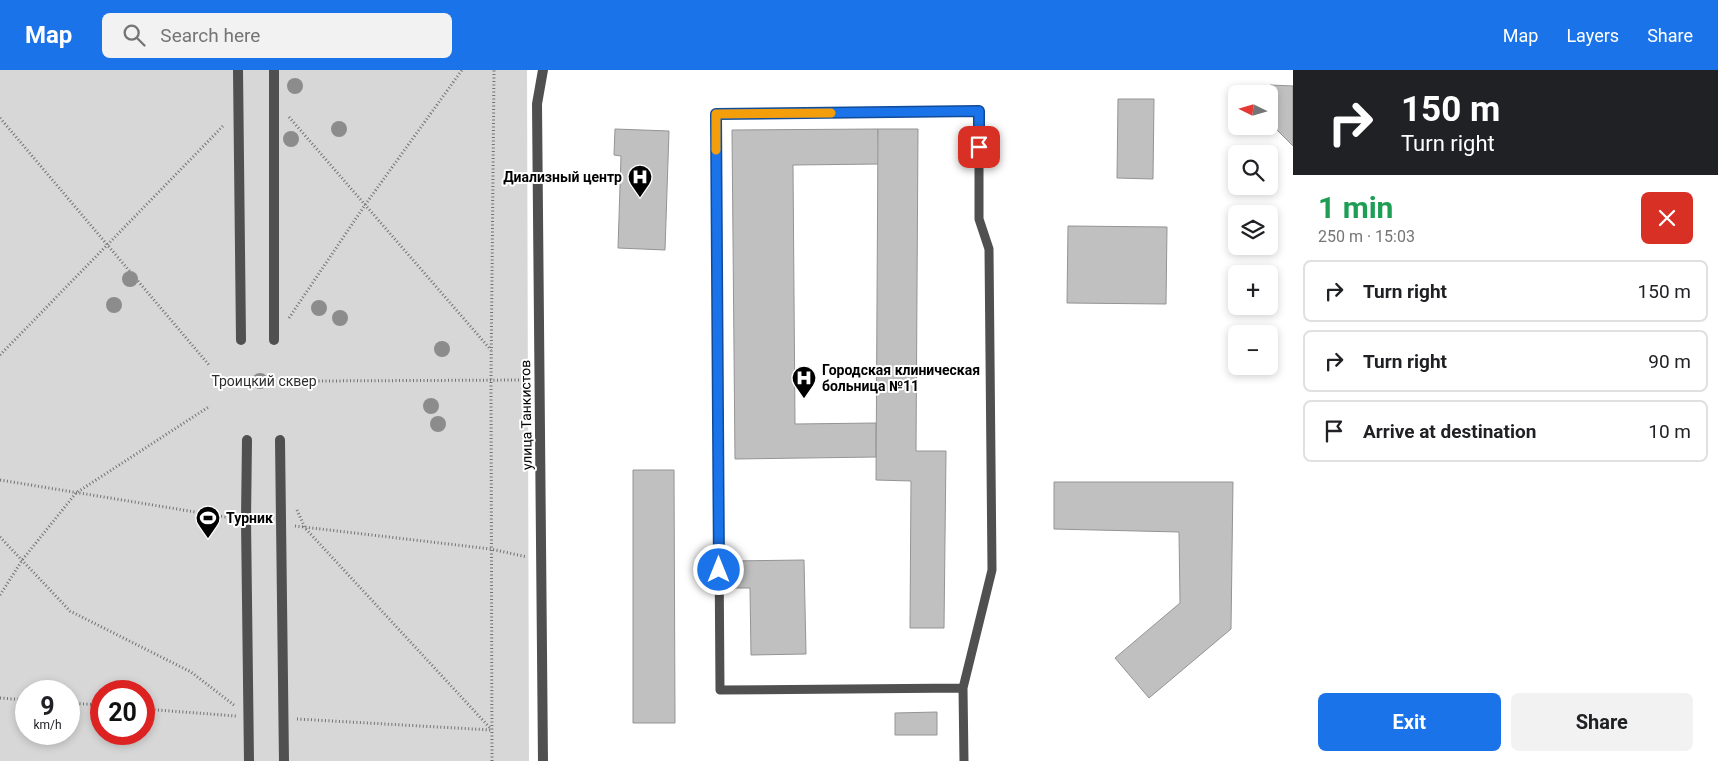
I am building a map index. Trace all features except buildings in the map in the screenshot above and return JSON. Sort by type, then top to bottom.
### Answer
[{"type":"street","points":[[238,70],[241,340]]},
{"type":"street","points":[[274,70],[274,340]]},
{"type":"street","name":"улица Танкистов","points":[[543,70],[538,104],[543,761]]},
{"type":"street","points":[[247,440],[249,761]]},
{"type":"street","points":[[280,440],[284,761]]},
{"type":"lane","points":[[964,688],[720,690],[716,114],[979,111],[979,219],[989,249],[992,570],[964,688],[964,761]]},
{"type":"path","points":[[274,340],[365,204],[462,70]]},
{"type":"path","points":[[492,761],[491,380],[494,70]]},
{"type":"path","points":[[274,100],[492,351]]},
{"type":"path","points":[[0,354],[239,111]]},
{"type":"path","points":[[0,118],[209,365]]},
{"type":"path","points":[[315,381],[539,380]]},
{"type":"path","points":[[0,595],[23,559],[76,493],[210,406]]},
{"type":"path","points":[[294,503],[305,528],[491,730]]},
{"type":"path","points":[[0,537],[23,559],[70,611],[191,672],[248,716]]},
{"type":"path","points":[[0,698],[15,699]]},
{"type":"path","points":[[155,710],[248,716]]},
{"type":"path","points":[[284,718],[491,730]]},
{"type":"green space","name":"Троицкий сквер","points":[[0,70],[527,70],[529,761],[0,761]]},
{"type":"slow traffic","points":[[716,150],[716,114],[831,113]]},
{"type":"place","name":"Диализный центр","points":[[640,198]]},
{"type":"place","name":"Городская клиническая больница №11","points":[[804,399]]},
{"type":"place","name":"Турник","points":[[208,539]]},
{"type":"route","points":[[719,570],[716,114],[979,111],[979,147]]}]
